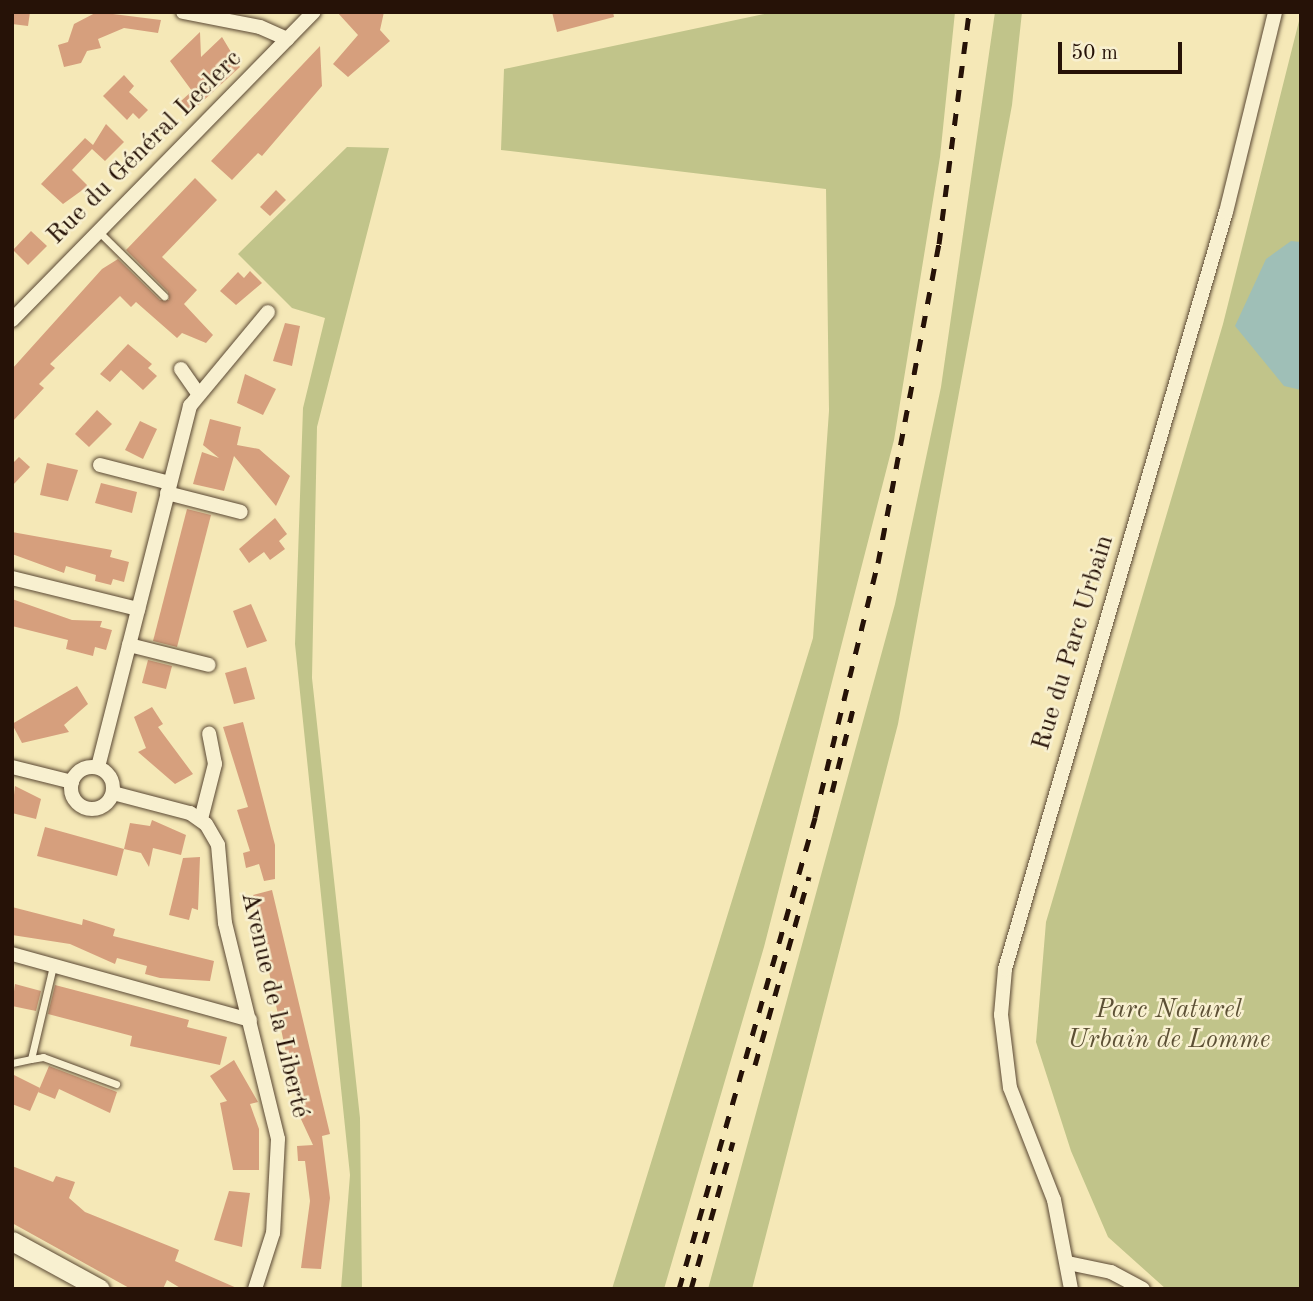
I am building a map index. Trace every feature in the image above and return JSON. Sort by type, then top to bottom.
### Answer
[{"type":"main road","points":[[12,1241],[100,1289]]},
{"type":"street","points":[[183,12],[260,27],[287,39]]},
{"type":"street","name":"Rue du Général Leclerc","points":[[12,320],[97,230],[314,12]]},
{"type":"street","name":"Rue du Parc Urbain","points":[[1070,1289],[1069,1263],[1054,1199],[1010,1088],[1001,1015],[1005,969],[1222,225],[1275,12]]},
{"type":"street","points":[[98,767],[169,488],[197,392],[268,312]]},
{"type":"street","points":[[181,369],[197,392]]},
{"type":"street","points":[[100,465],[242,512]]},
{"type":"street","points":[[12,578],[138,609]]},
{"type":"street","points":[[129,645],[209,665]]},
{"type":"street","points":[[113,793],[201,819],[215,764],[209,734]]},
{"type":"street","points":[[12,767],[72,782]]},
{"type":"street","points":[[98,767],[112,780],[113,793],[107,803],[90,809],[75,800],[72,782],[82,769],[98,767]]},
{"type":"street","name":"Avenue de la Liberté","points":[[201,819],[221,855],[225,923],[278,1139],[273,1233],[254,1289]]},
{"type":"street","points":[[12,954],[250,1020]]},
{"type":"street","points":[[1069,1263],[1111,1272],[1143,1289]]},
{"type":"lane","points":[[97,230],[164,296]]},
{"type":"lane","points":[[31,1059],[53,965]]},
{"type":"lane","points":[[12,1063],[43,1057],[116,1084]]},
{"type":"green space","points":[[774,12],[955,12],[940,157],[894,440],[764,947],[664,1289],[612,1289],[813,638],[829,411],[826,189],[501,150],[504,69]]},
{"type":"green space","points":[[995,12],[1022,12],[1012,105],[898,724],[752,1289],[708,1289],[895,604],[941,387]]},
{"type":"green space","name":"Parc Naturel Urbain de Lomme","points":[[1301,13],[1301,1289],[1166,1289],[1108,1237],[1071,1151],[1036,1042],[1046,922],[1223,324]]},
{"type":"green space","points":[[347,147],[389,148],[317,427],[312,678],[360,1118],[362,1289],[341,1289],[350,1175],[295,644],[303,408],[325,318],[292,308],[238,254]]},
{"type":"water","points":[[1291,241],[1301,242],[1301,390],[1284,386],[1235,326],[1266,259]]},
{"type":"building","points":[[12,12],[30,12],[28,26],[12,24]]},
{"type":"building","points":[[97,12],[161,20],[158,33],[124,28],[98,39],[101,48],[87,51],[81,63],[64,67],[58,45],[68,42],[74,24]]},
{"type":"building","points":[[337,12],[384,12],[380,30],[390,41],[348,77],[333,64],[358,35]]},
{"type":"building","points":[[552,12],[613,12],[614,17],[557,32]]},
{"type":"building","points":[[200,32],[201,57],[222,37],[240,67],[191,112],[181,101],[192,91],[170,61]]},
{"type":"building","points":[[320,46],[322,86],[262,156],[258,153],[232,180],[211,161]]},
{"type":"building","points":[[124,75],[134,86],[129,92],[148,110],[139,119],[133,113],[127,120],[103,96]]},
{"type":"building","points":[[106,124],[124,142],[105,161],[92,149],[72,170],[88,186],[63,204],[41,184],[85,138],[93,145]]},
{"type":"building","points":[[195,178],[217,200],[162,257],[197,290],[184,304],[213,335],[206,343],[182,333],[177,338],[136,302],[131,307],[120,296],[50,364],[55,368],[39,384],[44,388],[12,422],[12,369],[102,269],[118,259],[160,300],[169,300],[168,292],[126,250]]},
{"type":"building","points":[[276,190],[286,200],[270,216],[260,207]]},
{"type":"building","points":[[31,231],[47,246],[28,265],[13,250]]},
{"type":"building","points":[[250,271],[262,283],[236,305],[220,291],[238,272],[244,278]]},
{"type":"building","points":[[285,323],[300,326],[292,366],[273,361]]},
{"type":"building","points":[[128,344],[152,364],[148,368],[157,376],[143,390],[121,370],[110,382],[100,374]]},
{"type":"building","points":[[245,374],[276,389],[263,415],[237,403]]},
{"type":"building","points":[[97,410],[112,424],[89,447],[75,434]]},
{"type":"building","points":[[210,419],[241,427],[237,445],[259,449],[290,476],[276,506],[234,456],[224,491],[193,484],[202,452],[219,458],[203,445]]},
{"type":"building","points":[[140,421],[157,429],[143,459],[125,450]]},
{"type":"building","points":[[19,457],[30,467],[12,486],[12,464]]},
{"type":"building","points":[[47,463],[78,470],[68,501],[40,495]]},
{"type":"building","points":[[101,483],[137,492],[132,513],[95,503]]},
{"type":"building","points":[[187,509],[211,515],[177,647],[153,641]]},
{"type":"building","points":[[275,518],[287,534],[279,541],[285,549],[270,560],[264,552],[249,563],[239,549]]},
{"type":"building","points":[[12,532],[112,550],[110,557],[129,562],[124,582],[113,579],[111,585],[95,581],[96,575],[66,566],[64,573],[12,554]]},
{"type":"building","points":[[12,599],[72,620],[102,621],[100,627],[112,630],[106,650],[95,647],[93,656],[66,649],[68,640],[12,626]]},
{"type":"building","points":[[251,604],[267,641],[247,648],[233,611]]},
{"type":"building","points":[[148,660],[172,666],[166,689],[142,683]]},
{"type":"building","points":[[246,667],[255,699],[234,704],[225,673]]},
{"type":"building","points":[[77,686],[88,704],[64,725],[69,732],[22,743],[12,724]]},
{"type":"building","points":[[152,707],[163,724],[158,727],[193,774],[175,784],[138,752],[146,748],[134,717]]},
{"type":"building","points":[[243,722],[275,845],[275,879],[264,881],[259,864],[246,868],[243,853],[250,851],[237,810],[248,807],[223,727]]},
{"type":"building","points":[[15,786],[41,799],[36,819],[12,813]]},
{"type":"building","points":[[152,820],[186,835],[181,855],[153,848],[149,867],[141,853],[124,849],[130,823],[150,826]]},
{"type":"building","points":[[45,827],[124,849],[117,876],[37,856]]},
{"type":"building","points":[[200,857],[198,910],[192,908],[189,920],[169,915],[183,858]]},
{"type":"building","points":[[272,890],[330,1134],[322,1136],[330,1198],[321,1269],[301,1268],[310,1201],[305,1161],[298,1161],[297,1146],[313,1145],[293,1102],[304,1099],[297,1071],[290,1072],[253,895]]},
{"type":"building","points":[[12,907],[82,925],[83,919],[115,929],[113,936],[214,961],[210,981],[160,978],[145,974],[147,966],[117,958],[115,964],[70,944],[12,935]]},
{"type":"building","points":[[15,984],[41,991],[36,1011],[12,1006]]},
{"type":"building","points":[[55,985],[189,1020],[187,1027],[227,1037],[220,1065],[130,1046],[132,1036],[48,1014]]},
{"type":"building","points":[[234,1060],[258,1102],[250,1104],[259,1129],[259,1170],[233,1170],[220,1103],[227,1101],[210,1076]]},
{"type":"building","points":[[49,1066],[117,1092],[110,1113],[59,1089],[55,1099],[38,1092]]},
{"type":"building","points":[[12,1074],[40,1088],[30,1111],[12,1104]]},
{"type":"building","points":[[12,1166],[53,1182],[56,1176],[75,1182],[69,1198],[85,1212],[179,1250],[175,1261],[239,1289],[182,1289],[167,1280],[163,1289],[131,1289],[12,1223]]},
{"type":"building","points":[[229,1191],[250,1193],[242,1247],[214,1240]]},
{"type":"railway","points":[[679,1289],[815,817],[878,563],[939,244],[969,12]]},
{"type":"railway","points":[[832,792],[855,701]]},
{"type":"railway","points":[[755,1065],[809,877]]},
{"type":"railway","points":[[691,1289],[733,1142]]}]
